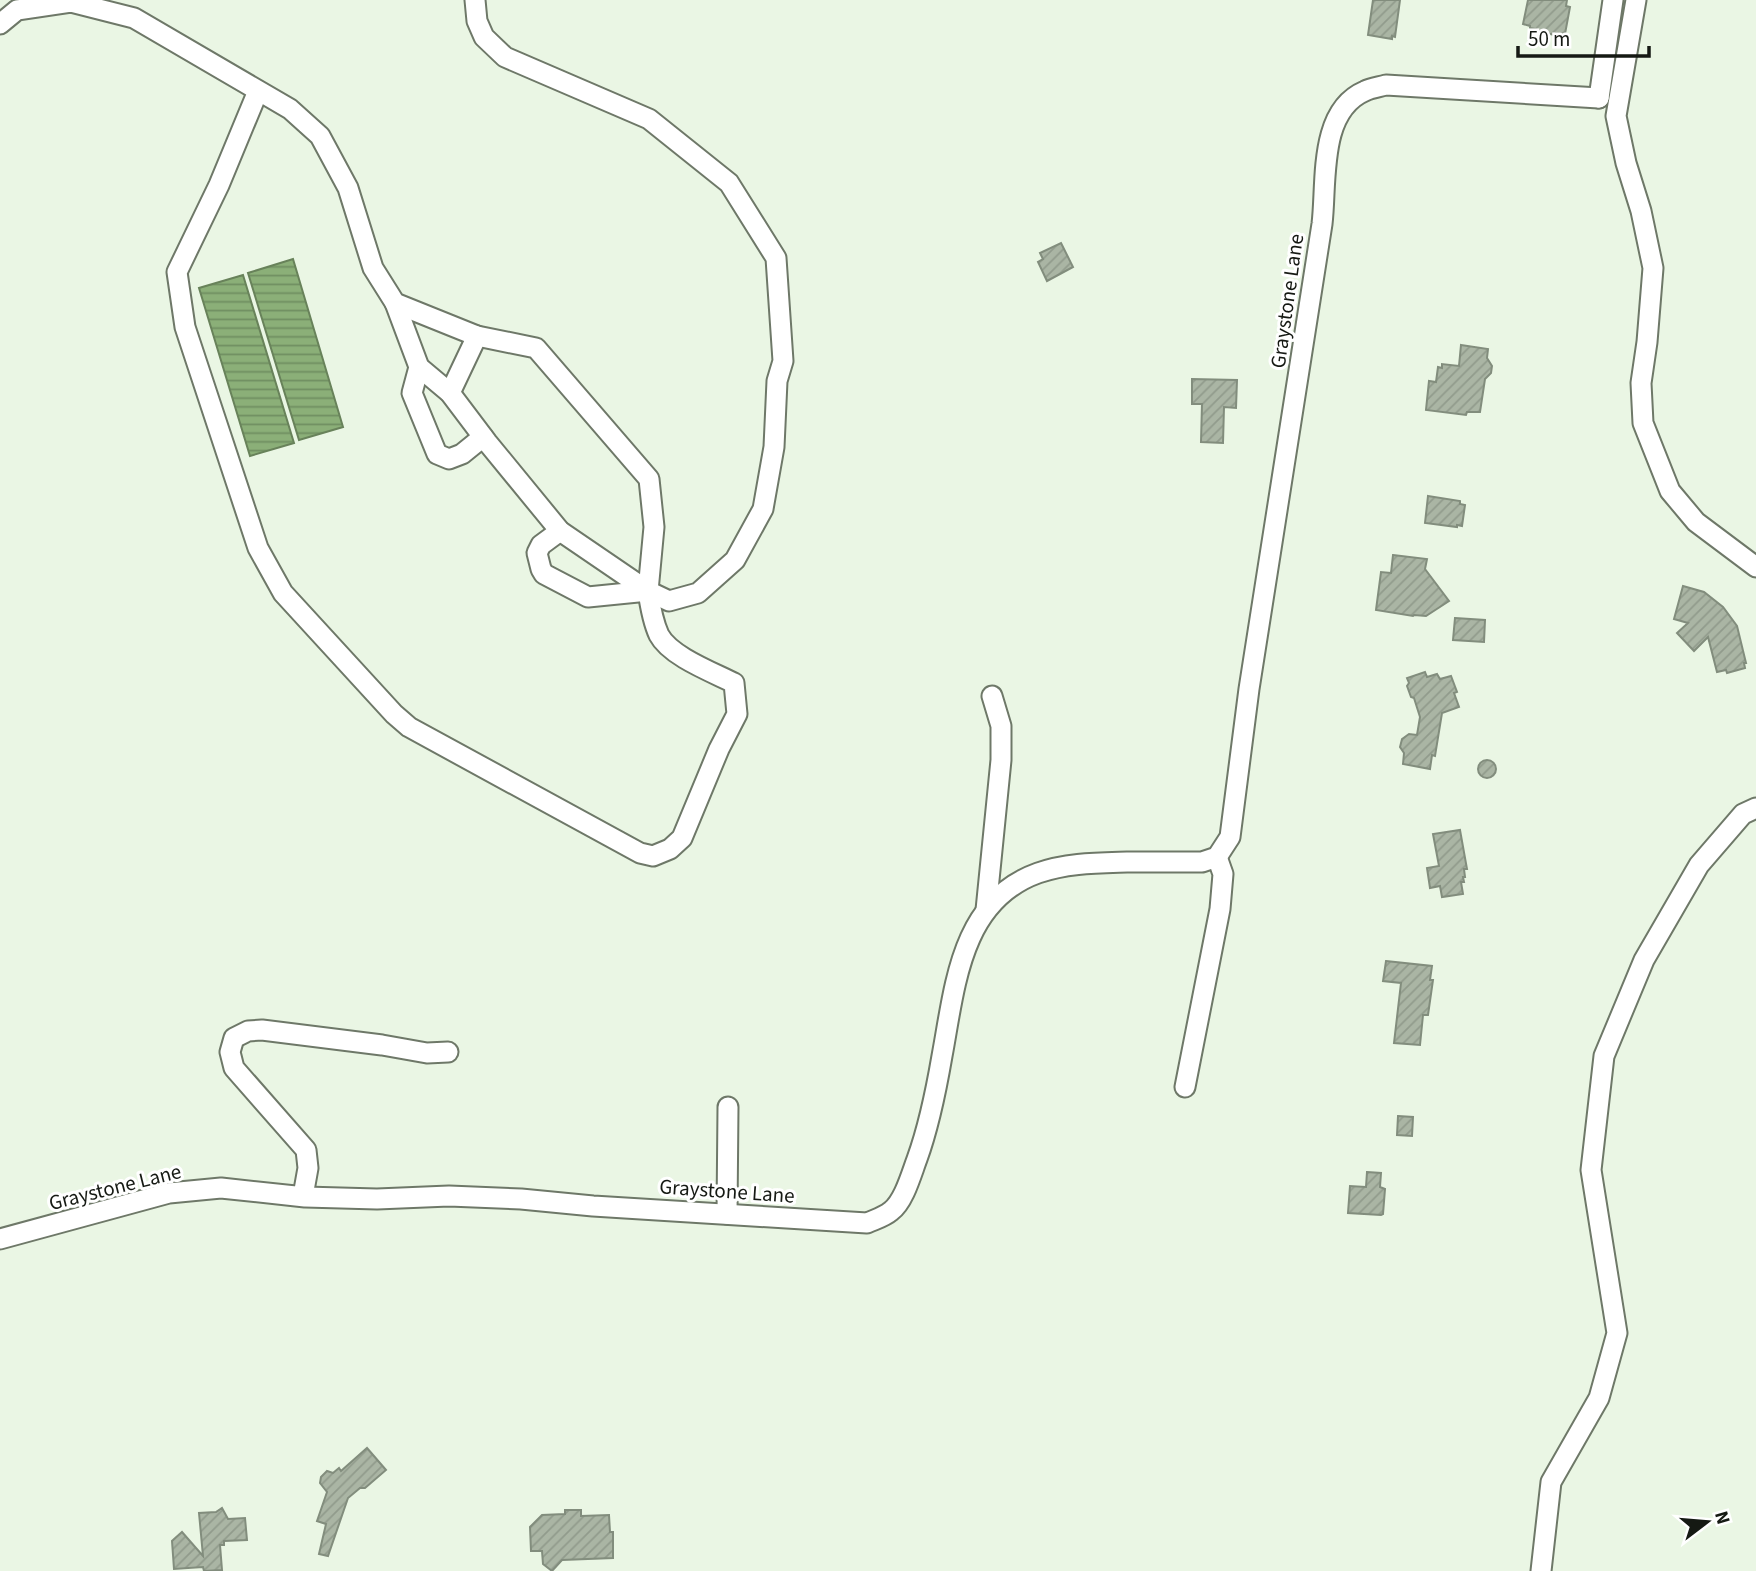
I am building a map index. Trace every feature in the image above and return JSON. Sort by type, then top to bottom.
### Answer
[{"type":"street","points":[[0,24],[17,10],[71,2],[134,18],[290,109],[320,136],[348,188],[373,268],[395,303],[419,367],[450,393],[561,531],[648,591],[669,601],[698,593],[735,560],[763,509],[774,447],[777,382],[783,361],[776,258],[729,183],[649,119],[505,57],[484,37],[477,21],[475,0]]},
{"type":"street","points":[[1613,0],[1599,98],[1616,116]]},
{"type":"street","points":[[1636,0],[1616,116],[1653,268],[1641,383],[1643,423],[1670,491],[1696,522],[1756,566]]},
{"type":"street","name":"Graystone Lane","points":[[0,1239],[169,1193],[221,1188],[303,1196],[377,1199],[449,1196],[522,1199],[867,1223],[894,1209],[908,1184],[931,1112],[959,967],[976,925],[986,910],[1018,883],[1059,867],[1081,863],[1202,862],[1217,857],[1230,836],[1249,690],[1323,216],[1328,150],[1338,116],[1344,106],[1364,91],[1386,85],[1599,98]]},
{"type":"street","points":[[258,91],[219,185],[177,272],[185,327],[258,548],[283,593],[409,727],[640,853],[653,856],[670,849],[682,838],[719,749],[737,714],[734,683],[672,651],[659,635],[648,591],[654,527],[649,479],[536,348],[477,336],[395,303]]},
{"type":"street","points":[[450,393],[477,336]]},
{"type":"street","points":[[419,367],[412,393],[437,454],[449,458],[463,454],[483,437]]},
{"type":"street","points":[[561,531],[541,545],[537,553],[544,574],[588,597],[648,591]]},
{"type":"street","points":[[986,910],[1001,760],[1001,726],[992,696]]},
{"type":"street","points":[[1541,1571],[1551,1482],[1599,1398],[1617,1333],[1591,1170],[1605,1056],[1644,960],[1699,865],[1743,814],[1756,808]]},
{"type":"street","points":[[1185,1087],[1220,909],[1223,874],[1217,857]]},
{"type":"street","points":[[303,1196],[308,1168],[306,1150],[234,1069],[230,1052],[234,1038],[248,1031],[262,1030],[427,1053],[448,1052]]},
{"type":"street","points":[[727,1214],[728,1107]]},
{"type":"shaded area","points":[[293,259],[343,427],[299,440],[248,273]]},
{"type":"shaded area","points":[[243,275],[294,443],[250,456],[199,288]]},
{"type":"building","points":[[1373,0],[1400,0],[1395,37],[1392,36],[1392,39],[1368,35]]},
{"type":"building","points":[[1528,0],[1567,0],[1566,6],[1570,7],[1565,34],[1536,31],[1523,24]]},
{"type":"building","points":[[1061,243],[1073,267],[1047,281],[1038,262],[1043,259],[1040,253]]},
{"type":"building","points":[[1461,345],[1488,349],[1487,358],[1492,366],[1491,373],[1485,379],[1480,412],[1467,412],[1466,415],[1426,410],[1429,381],[1436,382],[1438,367],[1442,368],[1442,364],[1459,366]]},
{"type":"building","points":[[1192,379],[1237,380],[1236,408],[1224,407],[1223,443],[1201,442],[1202,404],[1192,404]]},
{"type":"building","points":[[1428,496],[1460,501],[1460,504],[1465,505],[1462,526],[1425,523]]},
{"type":"building","points":[[1393,555],[1427,559],[1425,569],[1449,601],[1426,616],[1376,610],[1381,572],[1391,573]]},
{"type":"building","points":[[1683,586],[1704,592],[1723,607],[1737,626],[1745,668],[1727,673],[1726,670],[1717,672],[1708,637],[1694,651],[1677,633],[1688,623],[1674,619]]},
{"type":"building","points":[[1455,618],[1485,620],[1484,642],[1453,640]]},
{"type":"building","points":[[1425,672],[1427,677],[1437,674],[1440,679],[1451,676],[1459,707],[1442,713],[1435,756],[1432,755],[1430,769],[1403,764],[1404,753],[1400,747],[1402,739],[1409,734],[1417,735],[1420,717],[1407,686],[1407,678]]},
{"type":"building","points":[[1487,760],[1493,763],[1496,769],[1493,775],[1487,778],[1481,775],[1478,769],[1481,763]]},
{"type":"building","points":[[1460,830],[1467,869],[1464,869],[1464,882],[1461,882],[1463,894],[1442,897],[1440,886],[1430,888],[1427,868],[1439,866],[1433,834]]},
{"type":"building","points":[[1386,961],[1432,966],[1430,980],[1433,980],[1428,1015],[1423,1015],[1420,1045],[1394,1043],[1401,983],[1383,981]]},
{"type":"building","points":[[1398,1116],[1413,1117],[1412,1136],[1397,1135]]},
{"type":"building","points":[[1367,1172],[1381,1173],[1380,1187],[1385,1189],[1381,1215],[1348,1213],[1350,1186],[1366,1187]]},
{"type":"building","points":[[367,1448],[386,1470],[348,1498],[328,1556],[319,1554],[326,1524],[317,1521],[327,1492],[320,1483],[321,1477],[327,1471],[333,1473],[339,1468],[341,1471]]},
{"type":"building","points":[[222,1508],[228,1519],[245,1518],[247,1540],[224,1541],[224,1545],[220,1545],[222,1570],[204,1571],[203,1567],[174,1569],[172,1541],[182,1532],[203,1556],[199,1513],[216,1512]]},
{"type":"building","points":[[565,1510],[581,1510],[581,1516],[609,1515],[610,1532],[613,1532],[613,1558],[562,1560],[552,1571],[543,1564],[542,1551],[531,1551],[530,1527],[542,1515],[565,1514]]}]
